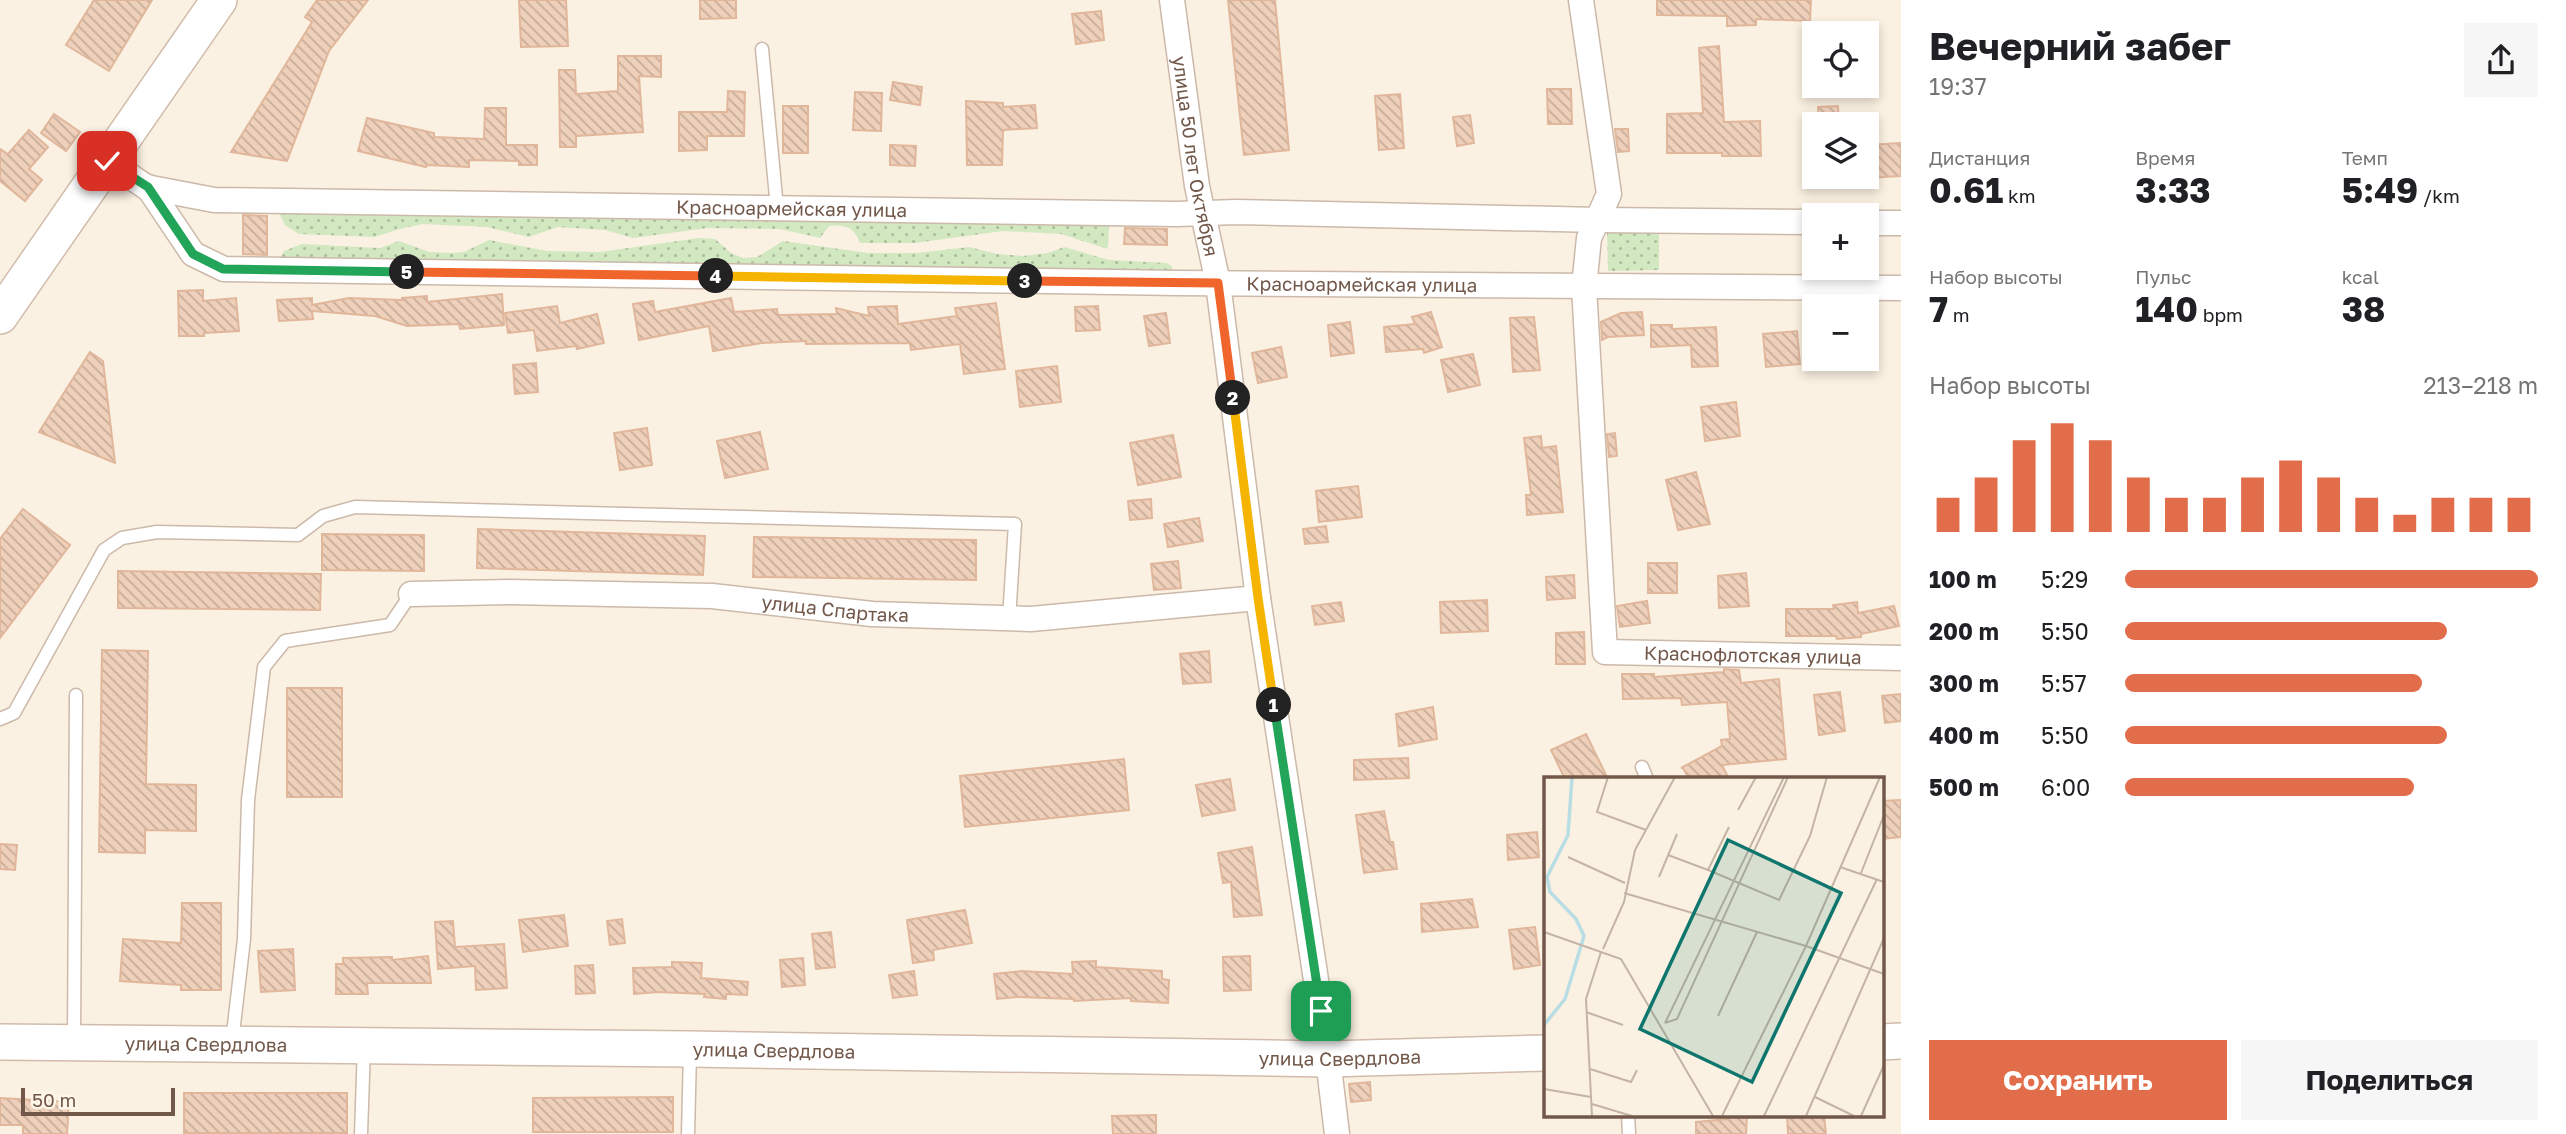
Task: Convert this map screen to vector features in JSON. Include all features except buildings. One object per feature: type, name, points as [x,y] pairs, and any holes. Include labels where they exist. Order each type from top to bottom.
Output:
[{"type":"main road","points":[[0,316],[219,0]]},
{"type":"main road","name":"улица Свердлова","points":[[0,1042],[1328,1059],[1544,1053]]},
{"type":"street","name":"улица 50 лет Октября","points":[[1172,0],[1197,186],[1218,283],[1258,598],[1337,1134]]},
{"type":"street","points":[[1581,0],[1609,194],[1589,238],[1584,287]]},
{"type":"street","name":"Красноармейская улица","points":[[107,161],[147,187],[214,200],[1802,222]]},
{"type":"street","name":"Красноармейская улица","points":[[147,187],[193,254],[223,269],[1218,283],[1901,288]]},
{"type":"street","points":[[1879,223],[1901,223]]},
{"type":"street","name":"Краснофлотская улица","points":[[1584,287],[1605,652],[1901,658]]},
{"type":"street","name":"улица Спартака","points":[[411,594],[509,592],[712,596],[872,614],[1009,619],[1258,598]]},
{"type":"lane","points":[[762,49],[777,208]]},
{"type":"lane","points":[[0,719],[14,713],[104,550],[122,538],[157,533],[298,535],[323,516],[355,507],[1015,524],[1009,619]]},
{"type":"lane","points":[[232,1045],[244,939],[248,800],[264,667],[285,641],[390,625],[411,594]]},
{"type":"lane","points":[[74,1045],[76,695]]},
{"type":"lane","points":[[361,1134],[364,1046]]},
{"type":"lane","points":[[688,1134],[690,1049]]},
{"type":"lane","points":[[1628,1116],[1629,1134]]},
{"type":"green space","points":[[280,211],[1109,221],[1108,249],[1061,234],[1003,231],[915,243],[860,243],[852,230],[840,226],[829,226],[820,238],[780,229],[707,228],[633,238],[605,230],[558,227],[529,237],[487,227],[423,224],[374,237],[299,234],[285,225]]},
{"type":"green space","points":[[1607,232],[1659,232],[1659,270],[1608,271]]},
{"type":"green space","points":[[699,238],[715,239],[731,253],[743,258],[757,257],[783,241],[868,253],[917,253],[969,247],[997,254],[1023,256],[1048,253],[1064,247],[1109,260],[1166,263],[1172,266],[1172,271],[1165,274],[1075,269],[280,259],[284,251],[302,244],[380,248],[399,241],[429,252],[451,253],[464,252],[489,240],[547,251],[600,252]]},
{"type":"route","points":[[107,161],[148,187],[193,254],[223,269],[1218,283],[1258,598],[1321,1011]]}]
